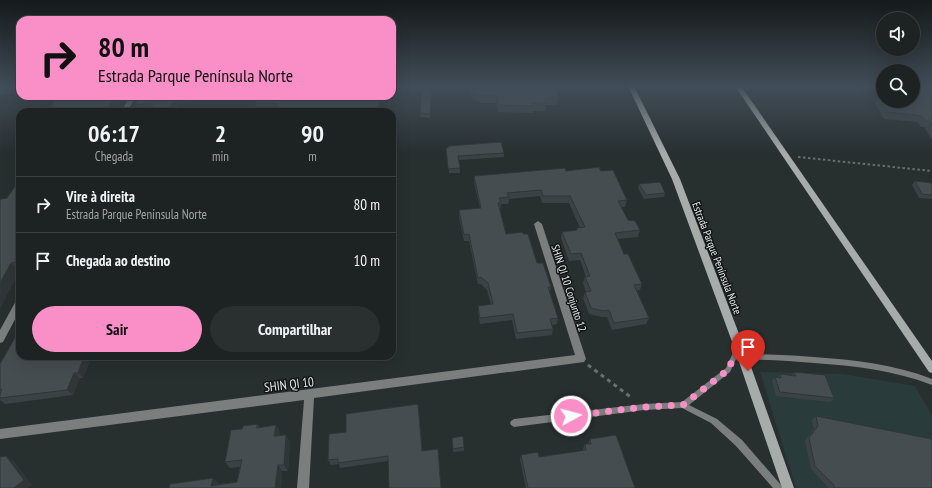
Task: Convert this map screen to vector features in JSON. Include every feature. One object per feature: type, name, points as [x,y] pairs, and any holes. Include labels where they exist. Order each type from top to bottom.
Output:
[{"type":"main road","name":"Estrada Parque Península Norte","points":[[641,109],[676,179],[743,357],[788,488]]},
{"type":"main road","points":[[753,109],[932,369]]},
{"type":"street","name":"SHIN QI 10 Conjunto 12","points":[[538,224],[581,359]]},
{"type":"street","points":[[0,339],[16,309]]},
{"type":"street","name":"SHIN QI 10","points":[[0,434],[581,359]]},
{"type":"street","points":[[303,488],[309,395]]},
{"type":"lane","points":[[683,405],[728,370],[739,346]]},
{"type":"lane","points":[[743,357],[770,356],[858,364],[901,371],[932,382]]},
{"type":"lane","points":[[514,423],[644,407],[683,405],[714,421],[739,443],[778,488]]},
{"type":"path","points":[[785,156],[932,171]]},
{"type":"path","points":[[581,359],[644,407]]},
{"type":"shaded area","points":[[760,372],[843,374],[915,386],[932,415],[932,488],[796,488]]},
{"type":"building","points":[[420,109],[430,109],[430,114],[420,113]]},
{"type":"building","points":[[886,109],[932,109],[932,126],[929,121],[926,121],[922,116],[888,112]]},
{"type":"building","points":[[501,142],[504,153],[458,156],[460,168],[448,169],[446,148],[448,148],[448,146]]},
{"type":"building","points":[[599,167],[601,171],[613,170],[627,200],[618,201],[628,220],[635,221],[640,230],[615,233],[624,254],[628,254],[642,284],[634,285],[649,318],[614,323],[609,310],[603,311],[591,308],[585,292],[591,291],[585,277],[590,276],[581,253],[571,254],[562,232],[577,230],[577,228],[585,227],[570,196],[543,196],[541,190],[507,193],[509,197],[499,198],[501,203],[498,203],[506,234],[523,232],[523,234],[528,234],[537,263],[543,263],[551,287],[548,287],[558,318],[550,319],[553,329],[517,333],[513,314],[480,318],[478,306],[493,304],[488,283],[481,277],[478,278],[469,234],[464,235],[459,210],[481,208],[474,176],[565,168],[566,171]]},
{"type":"building","points":[[915,181],[932,183],[932,195],[922,194]]},
{"type":"building","points":[[660,182],[665,193],[646,195],[639,184]]},
{"type":"building","points":[[16,185],[16,262],[11,263],[0,283],[0,201],[1,199],[7,198]]},
{"type":"building","points":[[16,336],[16,360],[83,360],[78,373],[74,373],[67,390],[0,398],[2,389],[0,390],[0,364]]},
{"type":"building","points":[[794,372],[825,375],[834,398],[780,392],[775,377],[781,378],[780,374],[796,376]]},
{"type":"building","points":[[418,404],[422,451],[438,449],[441,488],[389,488],[388,456],[338,463],[338,459],[328,460],[329,434],[346,432],[346,414]]},
{"type":"building","points":[[816,416],[932,439],[932,488],[834,488],[834,485],[815,466],[809,438],[818,426]]},
{"type":"building","points":[[257,424],[257,428],[276,425],[274,436],[286,435],[284,465],[278,465],[275,488],[169,488],[170,484],[213,478],[211,486],[237,482],[242,460],[225,462],[231,430],[242,429],[243,426]]},
{"type":"building","points":[[616,435],[635,488],[528,488],[521,455],[538,452],[539,457],[586,450],[585,444],[591,444],[590,439]]},
{"type":"building","points":[[463,436],[464,447],[453,449],[452,438]]},
{"type":"building","points":[[6,456],[24,480],[14,488],[0,488],[0,457]]},
{"type":"route","points":[[571,416],[644,407],[683,405],[728,370],[739,346],[748,371]]}]
